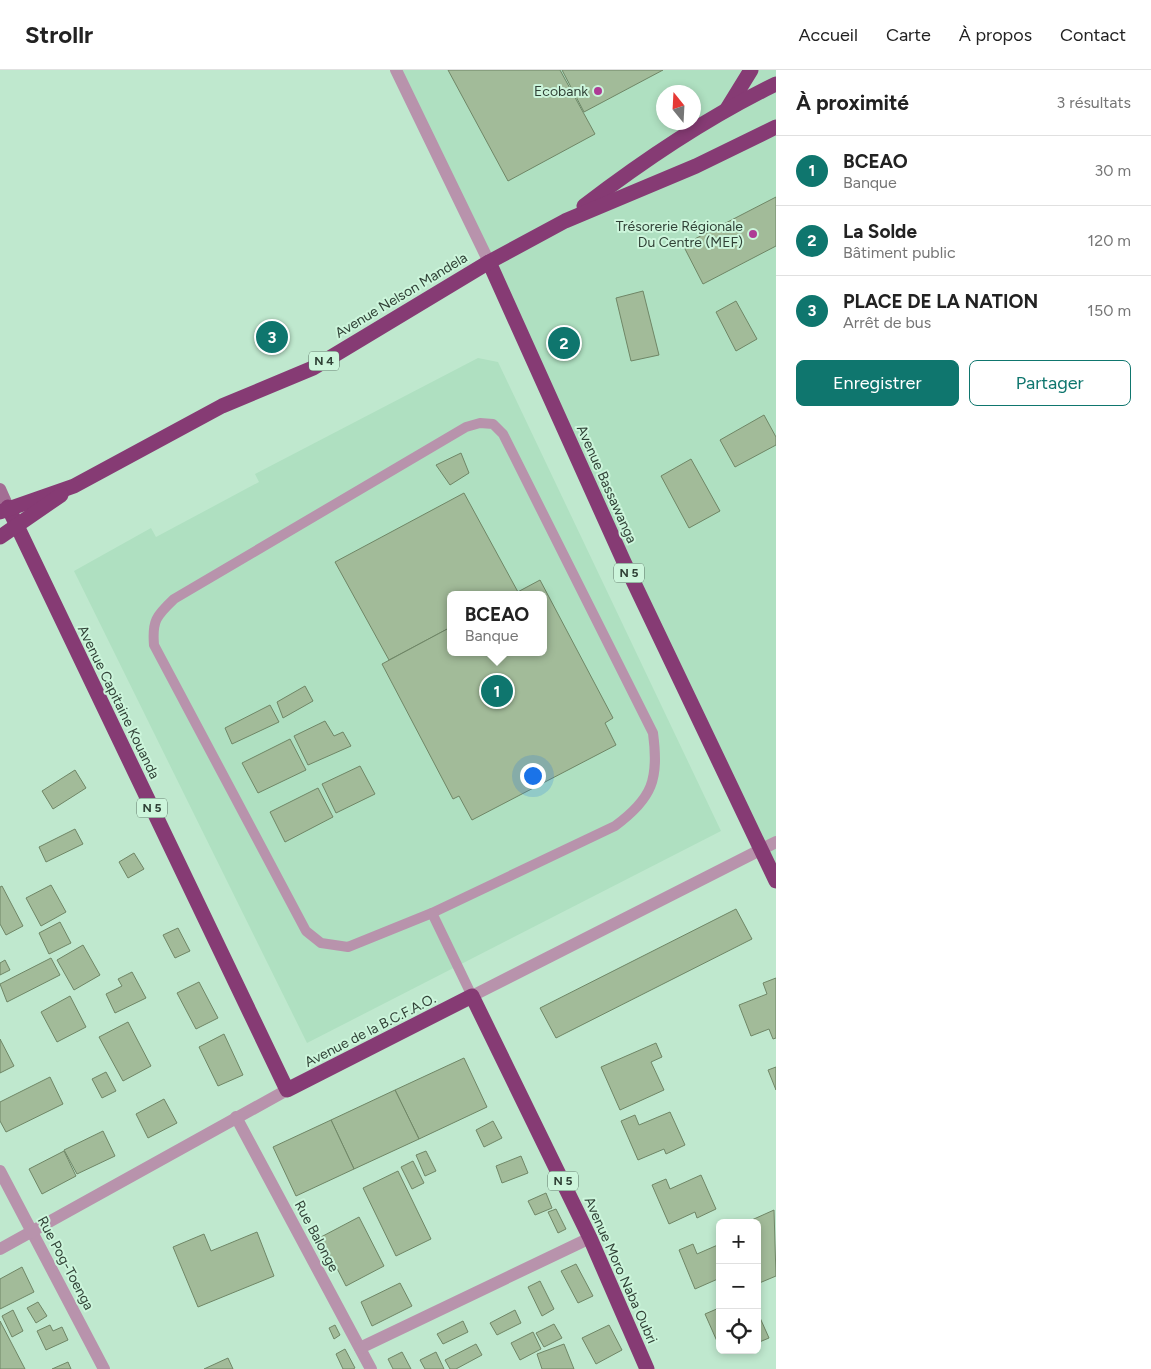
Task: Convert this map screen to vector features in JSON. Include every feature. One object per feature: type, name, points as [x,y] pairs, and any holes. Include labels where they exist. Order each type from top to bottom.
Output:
[{"type":"highway","name":"N 4","points":[[726,111],[751,70]]},
{"type":"highway","name":"Avenue Nelson Mandela","points":[[565,221],[623,176],[726,111],[776,84]]},
{"type":"highway","name":"Avenue Nelson Mandela","points":[[4,510],[74,486],[222,406],[313,368],[489,262],[565,221],[696,166],[776,127]]},
{"type":"highway","name":"Avenue Bassawanga","points":[[489,262],[624,562],[776,881]]},
{"type":"highway","name":"N 4","points":[[0,537],[74,486]]},
{"type":"highway","name":"Avenue Capitaine Kouanda","points":[[4,510],[17,526],[287,1090]]},
{"type":"highway","name":"Avenue de la B.C.F.A.O.","points":[[287,1090],[472,996]]},
{"type":"highway","name":"Avenue Moro Naba Oubri","points":[[472,996],[590,1238],[647,1369]]},
{"type":"street","points":[[396,70],[489,262]]},
{"type":"street","name":"Avenue Capitaine Kouanda","points":[[0,489],[4,510]]},
{"type":"street","name":"Avenue de la B.C.F.A.O.","points":[[472,996],[776,842]]},
{"type":"street","name":"Avenue de la B.C.F.A.O.","points":[[0,1249],[287,1090]]},
{"type":"street","name":"Rue Balonge","points":[[236,1117],[370,1369]]},
{"type":"street","name":"Rue Pog-Toenga","points":[[0,1171],[104,1369]]},
{"type":"street","points":[[360,1348],[590,1238]]},
{"type":"lane","points":[[480,423],[493,424],[503,434],[653,733],[657,761],[651,789],[634,812],[615,826],[432,912],[348,947],[321,943],[306,931],[154,645],[152,626],[159,613],[174,599],[466,427],[480,423]]},
{"type":"lane","points":[[432,912],[472,996]]},
{"type":"shaded area","points":[[396,70],[776,70],[776,881]]},
{"type":"shaded area","points":[[478,358],[498,362],[721,831],[307,1043],[74,571],[151,528],[156,537],[259,482],[255,474]]},
{"type":"building","name":"Ecobank","points":[[448,70],[560,70],[595,134],[508,181]]},
{"type":"building","name":"Ecobank","points":[[562,70],[663,70],[584,112]]},
{"type":"building","points":[[776,197],[776,246],[703,284],[683,245]]},
{"type":"building","points":[[643,291],[659,355],[631,361],[616,298]]},
{"type":"building","points":[[736,301],[757,339],[736,351],[716,312]]},
{"type":"building","points":[[764,415],[776,437],[776,445],[735,467],[720,440]]},
{"type":"building","points":[[461,453],[469,473],[450,485],[436,465]]},
{"type":"building","points":[[691,459],[720,511],[689,528],[661,476]]},
{"type":"building","points":[[464,493],[517,591],[447,591],[447,629],[389,660],[335,562]]},
{"type":"building","points":[[540,580],[546,591],[519,591]]},
{"type":"building","points":[[547,593],[613,718],[605,723],[616,745],[472,820],[459,796],[453,799],[382,664],[447,629],[447,656],[547,656]]},
{"type":"building","points":[[305,686],[313,701],[283,718],[277,702]]},
{"type":"building","points":[[270,705],[279,722],[232,744],[225,728]]},
{"type":"building","points":[[325,721],[334,736],[343,732],[351,746],[308,765],[294,736]]},
{"type":"building","points":[[290,739],[306,770],[258,793],[242,763]]},
{"type":"building","points":[[360,766],[375,794],[336,813],[322,784]]},
{"type":"building","points":[[75,770],[86,788],[53,809],[42,791]]},
{"type":"building","points":[[318,788],[333,817],[285,842],[270,812]]},
{"type":"building","points":[[75,829],[83,844],[46,862],[39,847]]},
{"type":"building","points":[[134,853],[144,869],[128,878],[119,862]]},
{"type":"building","points":[[51,885],[66,912],[41,926],[26,898]]},
{"type":"building","points":[[2,886],[23,926],[6,935],[0,924],[0,887]]},
{"type":"building","points":[[736,909],[752,939],[556,1038],[540,1008]]},
{"type":"building","points":[[60,922],[71,943],[49,954],[39,933]]},
{"type":"building","points":[[178,928],[190,951],[175,958],[163,935]]},
{"type":"building","points":[[83,945],[100,975],[74,990],[57,960]]},
{"type":"building","points":[[51,958],[60,975],[7,1002],[0,984]]},
{"type":"building","points":[[5,960],[10,970],[0,975],[0,963]]},
{"type":"building","points":[[132,972],[146,998],[115,1013],[106,994],[122,986],[118,979]]},
{"type":"building","points":[[776,978],[776,1038],[773,1039],[769,1029],[751,1036],[739,1005],[767,994],[763,983]]},
{"type":"building","points":[[199,982],[218,1018],[196,1029],[177,993]]},
{"type":"building","points":[[70,996],[86,1027],[57,1042],[41,1012]]},
{"type":"building","points":[[128,1022],[151,1066],[123,1081],[99,1037]]},
{"type":"building","points":[[224,1034],[243,1075],[218,1086],[199,1047]]},
{"type":"building","points":[[0,1039],[14,1066],[0,1073]]},
{"type":"building","points":[[656,1043],[662,1057],[651,1062],[664,1090],[620,1110],[601,1067]]},
{"type":"building","points":[[464,1058],[487,1107],[419,1139],[395,1090]]},
{"type":"building","points":[[776,1067],[776,1090],[768,1070]]},
{"type":"building","points":[[106,1072],[116,1091],[102,1098],[92,1079]]},
{"type":"building","points":[[50,1077],[63,1104],[6,1132],[0,1121],[0,1102]]},
{"type":"building","points":[[395,1090],[419,1139],[354,1169],[331,1120]]},
{"type":"building","points":[[164,1099],[177,1123],[148,1138],[136,1114]]},
{"type":"building","points":[[670,1112],[685,1145],[666,1154],[664,1149],[638,1160],[621,1121],[635,1115],[639,1125]]},
{"type":"building","points":[[331,1120],[354,1169],[296,1196],[273,1147]]},
{"type":"building","points":[[493,1121],[502,1138],[484,1147],[476,1130]]},
{"type":"building","points":[[103,1131],[115,1156],[77,1174],[64,1150]]},
{"type":"building","points":[[64,1151],[76,1176],[42,1194],[29,1169]]},
{"type":"building","points":[[426,1151],[436,1171],[425,1176],[416,1155]]},
{"type":"building","points":[[521,1156],[528,1173],[502,1183],[496,1166]]},
{"type":"building","points":[[413,1161],[424,1183],[412,1189],[401,1167]]},
{"type":"building","points":[[398,1171],[431,1239],[396,1256],[363,1188]]},
{"type":"building","points":[[701,1175],[716,1209],[697,1218],[695,1212],[669,1224],[652,1185],[666,1179],[670,1189]]},
{"type":"building","points":[[546,1193],[552,1208],[535,1215],[528,1201]]},
{"type":"building","points":[[556,1209],[566,1229],[558,1233],[548,1212]]},
{"type":"building","points":[[774,1210],[776,1276],[761,1282],[761,1219],[754,1219]]},
{"type":"building","points":[[359,1217],[384,1266],[346,1286],[321,1237]]},
{"type":"building","points":[[257,1232],[274,1276],[198,1307],[173,1247],[204,1234],[211,1251]]},
{"type":"building","points":[[693,1244],[697,1254],[716,1246],[716,1280],[695,1289],[679,1250]]},
{"type":"building","points":[[576,1264],[593,1296],[578,1303],[561,1271]]},
{"type":"building","points":[[22,1267],[34,1292],[0,1309],[0,1279]]},
{"type":"building","points":[[540,1281],[554,1309],[542,1316],[528,1287]]},
{"type":"building","points":[[400,1283],[412,1306],[372,1326],[361,1302]]},
{"type":"building","points":[[38,1302],[47,1316],[36,1323],[27,1308]]},
{"type":"building","points":[[716,1309],[716,1339],[705,1314]]},
{"type":"building","points":[[13,1310],[23,1331],[12,1337],[2,1316]]},
{"type":"building","points":[[515,1310],[521,1323],[497,1335],[490,1323]]},
{"type":"building","points":[[761,1320],[769,1338],[761,1341]]},
{"type":"building","points":[[0,1321],[25,1369],[0,1369]]},
{"type":"building","points":[[463,1321],[468,1332],[443,1344],[437,1334]]},
{"type":"building","points":[[554,1324],[562,1338],[544,1347],[536,1333]]},
{"type":"building","points":[[50,1325],[53,1331],[62,1327],[68,1340],[46,1350],[37,1331]]},
{"type":"building","points":[[335,1325],[340,1335],[334,1339],[329,1328]]},
{"type":"building","points":[[609,1325],[622,1350],[596,1364],[582,1338]]},
{"type":"building","points":[[533,1332],[541,1349],[520,1360],[511,1343]]},
{"type":"building","points":[[476,1344],[482,1355],[456,1369],[450,1369],[445,1360]]},
{"type":"building","points":[[564,1344],[574,1369],[542,1369],[537,1354]]},
{"type":"building","points":[[345,1349],[355,1368],[353,1369],[343,1369],[336,1354]]},
{"type":"building","points":[[402,1352],[411,1369],[393,1369],[388,1359]]},
{"type":"building","points":[[436,1352],[444,1369],[425,1369],[420,1360]]},
{"type":"building","points":[[228,1358],[233,1369],[204,1369]]},
{"type":"building","points":[[68,1362],[71,1369],[52,1369]]},
{"type":"place","name":"Ecobank","points":[[598,91]]},
{"type":"place","name":"Trésorerie Régionale Du Centre (MEF)","points":[[753,234]]},
{"type":"place","name":"PLACE DE LA NATION","points":[[272,337]]},
{"type":"place","name":"La Solde","points":[[564,343]]},
{"type":"place","name":"BCEAO","points":[[497,691]]}]
